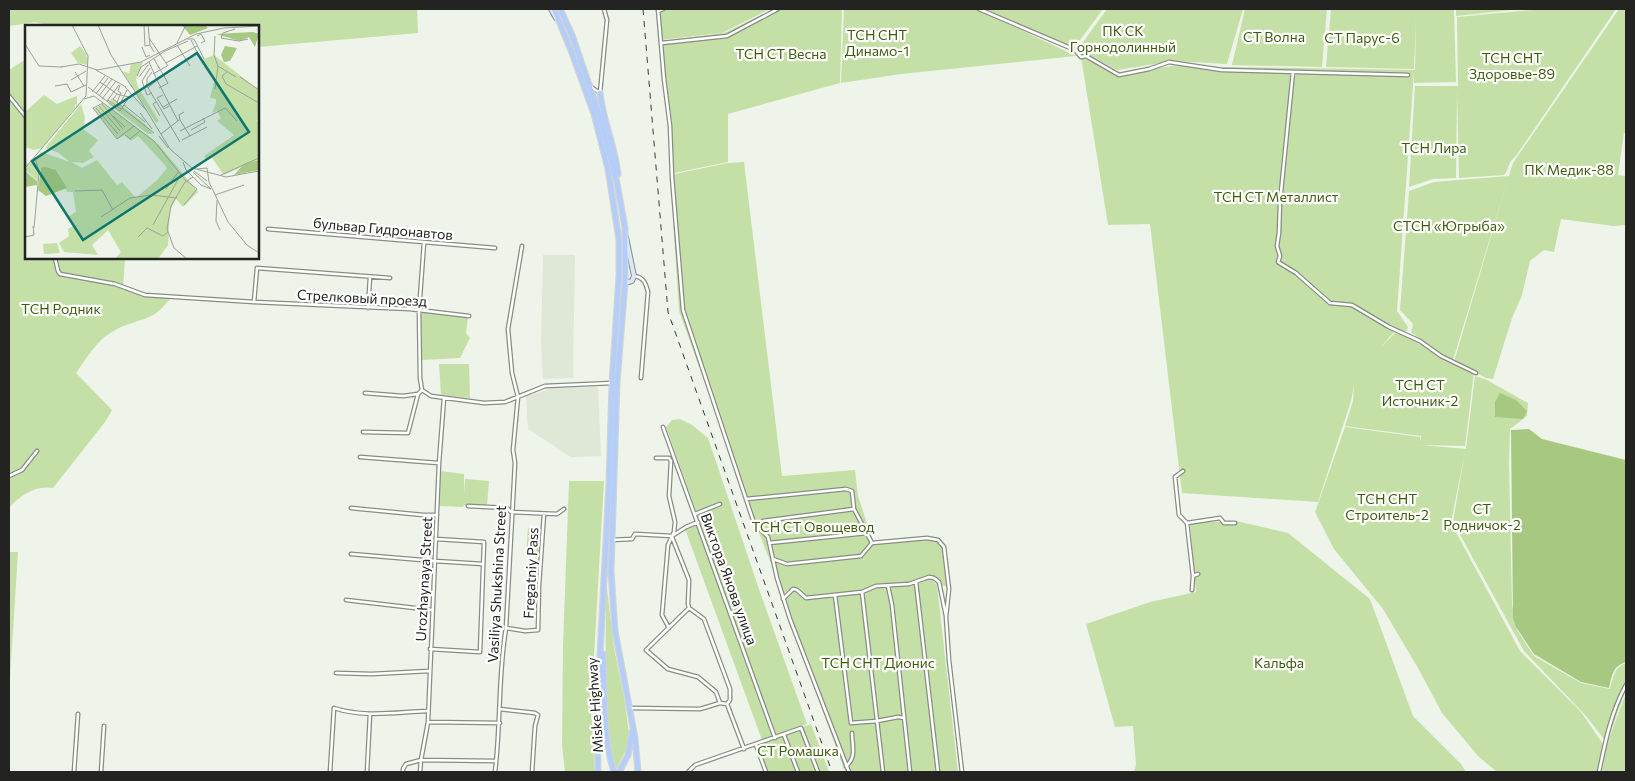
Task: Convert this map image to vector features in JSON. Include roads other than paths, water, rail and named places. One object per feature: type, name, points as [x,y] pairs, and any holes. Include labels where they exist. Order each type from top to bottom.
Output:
[{"type":"main road","points":[[552,9],[562,27],[594,114],[608,169],[620,240],[610,571],[615,631],[632,720],[638,772]]},
{"type":"main road","points":[[560,9],[572,34],[590,86],[617,182]]},
{"type":"main road","points":[[599,770],[597,713],[609,484],[615,383],[626,283],[625,235],[617,182],[616,159],[606,126],[600,93]]},
{"type":"main road","points":[[619,275],[622,282],[626,283]]},
{"type":"main road","name":"Miske Highway","points":[[602,635],[605,712],[610,758],[614,772]]},
{"type":"main road","points":[[619,772],[625,762],[631,744],[632,720]]},
{"type":"street","points":[[590,86],[600,93],[607,20],[604,9]]},
{"type":"street","points":[[663,9],[658,10],[670,126],[672,177],[683,310],[754,523],[768,537],[790,619],[849,772]]},
{"type":"street","points":[[662,44],[728,36],[778,9]]},
{"type":"street","points":[[979,9],[1074,50],[1081,57],[1086,56],[1119,75],[1149,69],[1169,62],[1222,70],[1408,75]]},
{"type":"street","points":[[1294,72],[1280,202],[1277,246],[1280,256],[1278,262],[1296,273],[1306,284],[1330,303],[1352,305],[1389,327],[1420,341],[1441,356],[1476,373]]},
{"type":"street","points":[[9,96],[25,116]]},
{"type":"street","name":"бульвар Гидронавтов","points":[[268,229],[495,248]]},
{"type":"street","points":[[625,235],[634,276],[632,280],[626,283]]},
{"type":"street","points":[[424,243],[419,311],[420,378],[422,390],[431,396],[484,403],[505,402],[545,386],[615,383]]},
{"type":"street","name":"Vasiliya Shukshina Street","points":[[495,772],[500,723],[503,643],[506,628],[515,462],[513,450],[518,397],[512,373],[508,329],[522,246]]},
{"type":"street","name":"Стрелковый проезд","points":[[55,259],[60,274],[115,284],[137,293],[254,302],[419,311],[469,316]]},
{"type":"street","points":[[254,302],[257,268],[390,278]]},
{"type":"street","points":[[634,276],[639,276],[645,282],[648,292],[641,378]]},
{"type":"street","points":[[368,308],[370,277]]},
{"type":"street","points":[[363,432],[408,433],[418,394],[422,390]]},
{"type":"street","points":[[365,393],[403,396],[418,394]]},
{"type":"street","name":"Urozhaynaya Street","points":[[420,772],[420,760],[428,722],[434,561],[444,398]]},
{"type":"street","name":"Виктора Янова улица","points":[[663,427],[775,738]]},
{"type":"street","points":[[9,476],[22,470],[37,451]]},
{"type":"street","points":[[360,457],[439,463]]},
{"type":"street","points":[[656,458],[671,458],[669,496],[675,522],[674,532],[668,545],[662,616],[669,628]]},
{"type":"street","points":[[1183,471],[1175,477],[1180,515],[1187,524],[1192,590]]},
{"type":"street","points":[[746,499],[852,491],[854,509],[872,543]]},
{"type":"street","points":[[695,514],[720,504]]},
{"type":"street","points":[[468,506],[507,508],[511,512],[544,514],[557,514],[564,509]]},
{"type":"street","points":[[351,508],[437,515]]},
{"type":"street","points":[[764,521],[854,509]]},
{"type":"street","name":"Fregatniy Pass","points":[[506,628],[525,631],[538,630],[544,514]]},
{"type":"street","points":[[1187,524],[1220,518],[1224,523],[1235,523]]},
{"type":"street","points":[[611,540],[632,539],[635,534],[672,536],[698,522]]},
{"type":"street","points":[[769,543],[866,533]]},
{"type":"street","points":[[672,536],[689,580],[689,608],[704,619],[730,690],[730,700],[727,704]]},
{"type":"street","points":[[773,559],[787,564],[861,556],[872,543],[927,538],[938,540],[944,547],[949,589],[946,617]]},
{"type":"street","points":[[430,649],[480,652],[484,542],[436,539]]},
{"type":"street","points":[[351,554],[484,564]]},
{"type":"street","points":[[1192,576],[1198,574]]},
{"type":"street","points":[[784,598],[793,589],[806,598],[862,592],[876,586],[909,584],[929,577],[939,582],[946,617],[962,772]]},
{"type":"street","points":[[916,582],[938,772]]},
{"type":"street","points":[[888,586],[892,605],[910,772]]},
{"type":"street","points":[[862,592],[883,772]]},
{"type":"street","points":[[835,595],[851,723],[898,717],[904,718]]},
{"type":"street","points":[[346,600],[432,610]]},
{"type":"street","points":[[689,608],[646,650],[668,669],[698,677],[716,692],[720,703]]},
{"type":"street","points":[[336,673],[372,674],[429,671]]},
{"type":"street","points":[[1600,772],[1605,742],[1626,686]]},
{"type":"street","points":[[630,708],[700,709],[720,703],[727,704]]},
{"type":"street","points":[[727,704],[744,748]]},
{"type":"street","points":[[330,772],[334,708],[347,712],[370,714],[427,711]]},
{"type":"street","points":[[500,709],[535,713],[538,716],[535,726],[532,772]]},
{"type":"street","points":[[74,772],[78,714]]},
{"type":"street","points":[[367,772],[370,714]]},
{"type":"street","points":[[428,722],[500,723]]},
{"type":"street","points":[[101,772],[104,726]]},
{"type":"street","points":[[688,772],[694,765],[801,728],[818,772]]},
{"type":"street","points":[[846,766],[854,758],[852,734]]},
{"type":"street","points":[[784,735],[798,772]]},
{"type":"street","points":[[756,745],[766,772]]},
{"type":"street","points":[[402,772],[406,764],[420,760],[496,761]]},
{"type":"railway","points":[[643,9],[668,312],[832,772]]},
{"type":"park label","name":"СТ Волна","points":[[1274,37]]},
{"type":"park label","name":"СТ Парус-6","points":[[1362,38]]},
{"type":"park label","name":"ПК СК Горнодолинный","points":[[1123,40]]},
{"type":"park label","name":"ТСН СНТ Динамо-1","points":[[877,43]]},
{"type":"park label","name":"ТСН СТ Весна","points":[[781,54]]},
{"type":"park label","name":"ТСН СНТ Здоровье-89","points":[[1512,66]]},
{"type":"park label","name":"ТСН Лира","points":[[1434,148]]},
{"type":"park label","name":"ПК Медик-88","points":[[1569,170]]},
{"type":"park label","name":"ТСН СТ Металлист","points":[[1276,197]]},
{"type":"park label","name":"СТСН «Югрыба»","points":[[1449,226]]},
{"type":"park label","name":"ТСН Родник","points":[[61,309]]},
{"type":"park label","name":"ТСН СТ Источник-2","points":[[1420,394]]},
{"type":"park label","name":"ТСН СНТ Строитель-2","points":[[1387,508]]},
{"type":"park label","name":"СТ Родничок-2","points":[[1482,518]]},
{"type":"park label","name":"ТСН СТ Овощевод","points":[[813,527]]},
{"type":"park label","name":"ТСН СНТ Дионис","points":[[878,663]]},
{"type":"park label","name":"Кальфа","points":[[1279,663]]},
{"type":"park label","name":"СТ Ромашка","points":[[798,751]]}]
